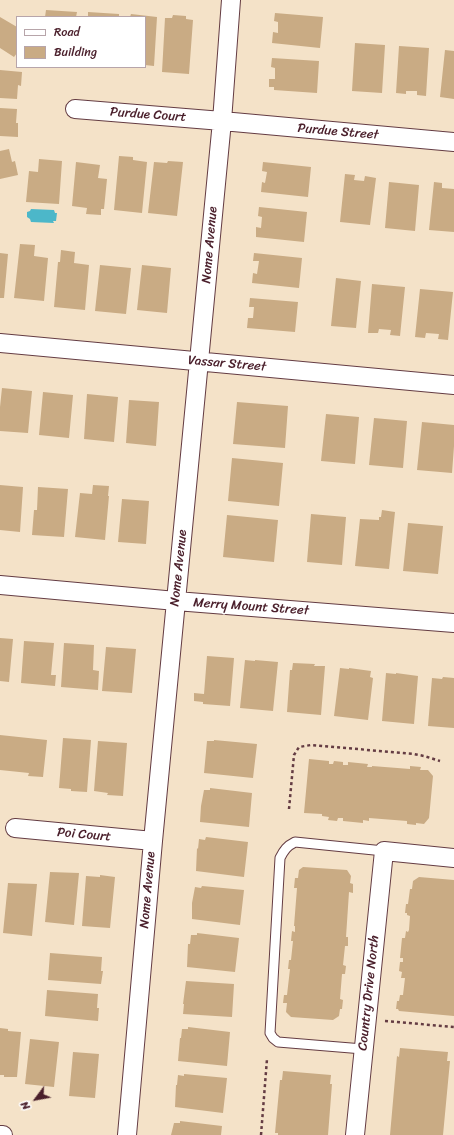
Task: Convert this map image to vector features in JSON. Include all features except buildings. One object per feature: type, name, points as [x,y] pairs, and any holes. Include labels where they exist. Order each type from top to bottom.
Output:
[{"type":"street","name":"Nome Avenue","points":[[127,1135],[153,841],[222,121],[231,0]]},
{"type":"street","name":"Purdue Court","points":[[75,109],[222,121]]},
{"type":"street","name":"Purdue Street","points":[[222,121],[454,142]]},
{"type":"street","name":"Vassar Street","points":[[0,343],[454,385]]},
{"type":"street","name":"Merry Mount Street","points":[[0,585],[176,601],[454,623]]},
{"type":"street","name":"Poi Court","points":[[15,828],[153,841]]},
{"type":"street","points":[[384,851],[454,858]]},
{"type":"street","name":"Country Drive North","points":[[355,1135],[384,851]]},
{"type":"lane","points":[[363,1049],[278,1042],[270,1033],[280,858],[285,849],[295,842],[384,851]]},
{"type":"path","points":[[290,809],[294,755],[300,747],[304,745],[414,754],[440,761]]},
{"type":"path","points":[[382,1021],[454,1027]]},
{"type":"path","points":[[261,1135],[267,1059]]},
{"type":"water","points":[[31,209],[54,210],[55,213],[57,213],[56,221],[53,221],[54,223],[31,222],[27,217],[27,212]]}]
